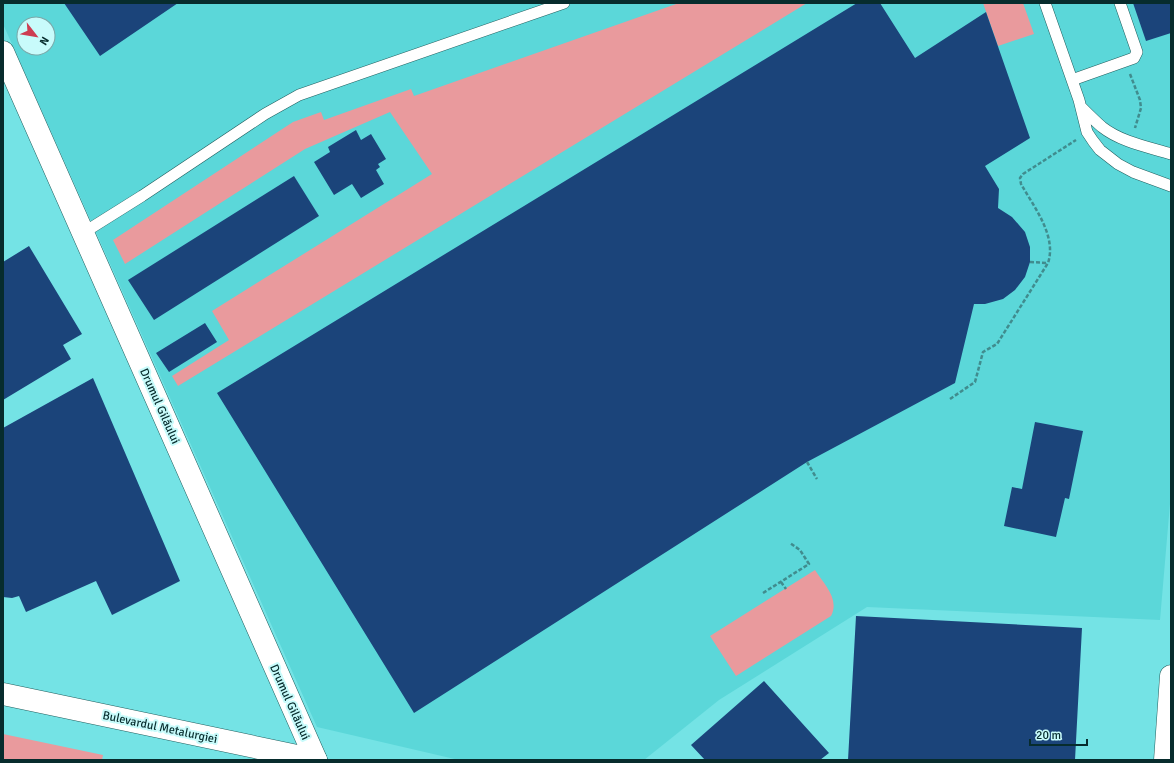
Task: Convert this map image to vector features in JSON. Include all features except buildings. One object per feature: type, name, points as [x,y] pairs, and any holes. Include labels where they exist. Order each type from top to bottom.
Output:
[{"type":"street","name":"Drumul Gilăului","points":[[3,52],[316,760]]},
{"type":"street","points":[[1165,760],[1171,676]]},
{"type":"street","name":"Bulevardul Metalurgiei","points":[[3,694],[316,760]]},
{"type":"lane","points":[[83,234],[265,114],[299,95],[564,3]]},
{"type":"lane","points":[[1045,3],[1072,80],[1087,132],[1100,150],[1118,164],[1133,172],[1171,186]]},
{"type":"lane","points":[[1072,80],[1134,58],[1136,55],[1137,52],[1120,3]]},
{"type":"lane","points":[[1080,106],[1102,128],[1113,134],[1171,154]]},
{"type":"path","points":[[950,399],[975,382],[983,352],[997,344],[1051,256],[1048,236],[1021,184],[1020,178],[1023,174],[1087,132]]},
{"type":"path","points":[[1030,262],[1048,263]]},
{"type":"path","points":[[807,462],[817,479]]},
{"type":"path","points":[[763,593],[809,564],[800,550],[790,543]]},
{"type":"path","points":[[781,582],[786,588]]},
{"type":"shaded area","points":[[3,3],[1171,3],[1171,492],[1160,620],[867,607],[719,700],[644,760],[459,760],[317,727],[17,56],[56,56],[56,16],[16,16],[16,53],[3,24]]},
{"type":"shaded area","points":[[679,3],[807,3],[178,386],[172,376],[229,340],[212,311],[432,174],[390,112],[305,149],[125,264],[113,240],[293,122],[321,112],[324,120],[411,89],[414,96]]},
{"type":"shaded area","points":[[983,3],[1023,3],[1034,34],[998,46]]},
{"type":"shaded area","points":[[815,570],[830,592],[834,604],[831,616],[736,676],[710,636]]},
{"type":"shaded area","points":[[3,734],[103,755],[102,760],[3,760]]}]
